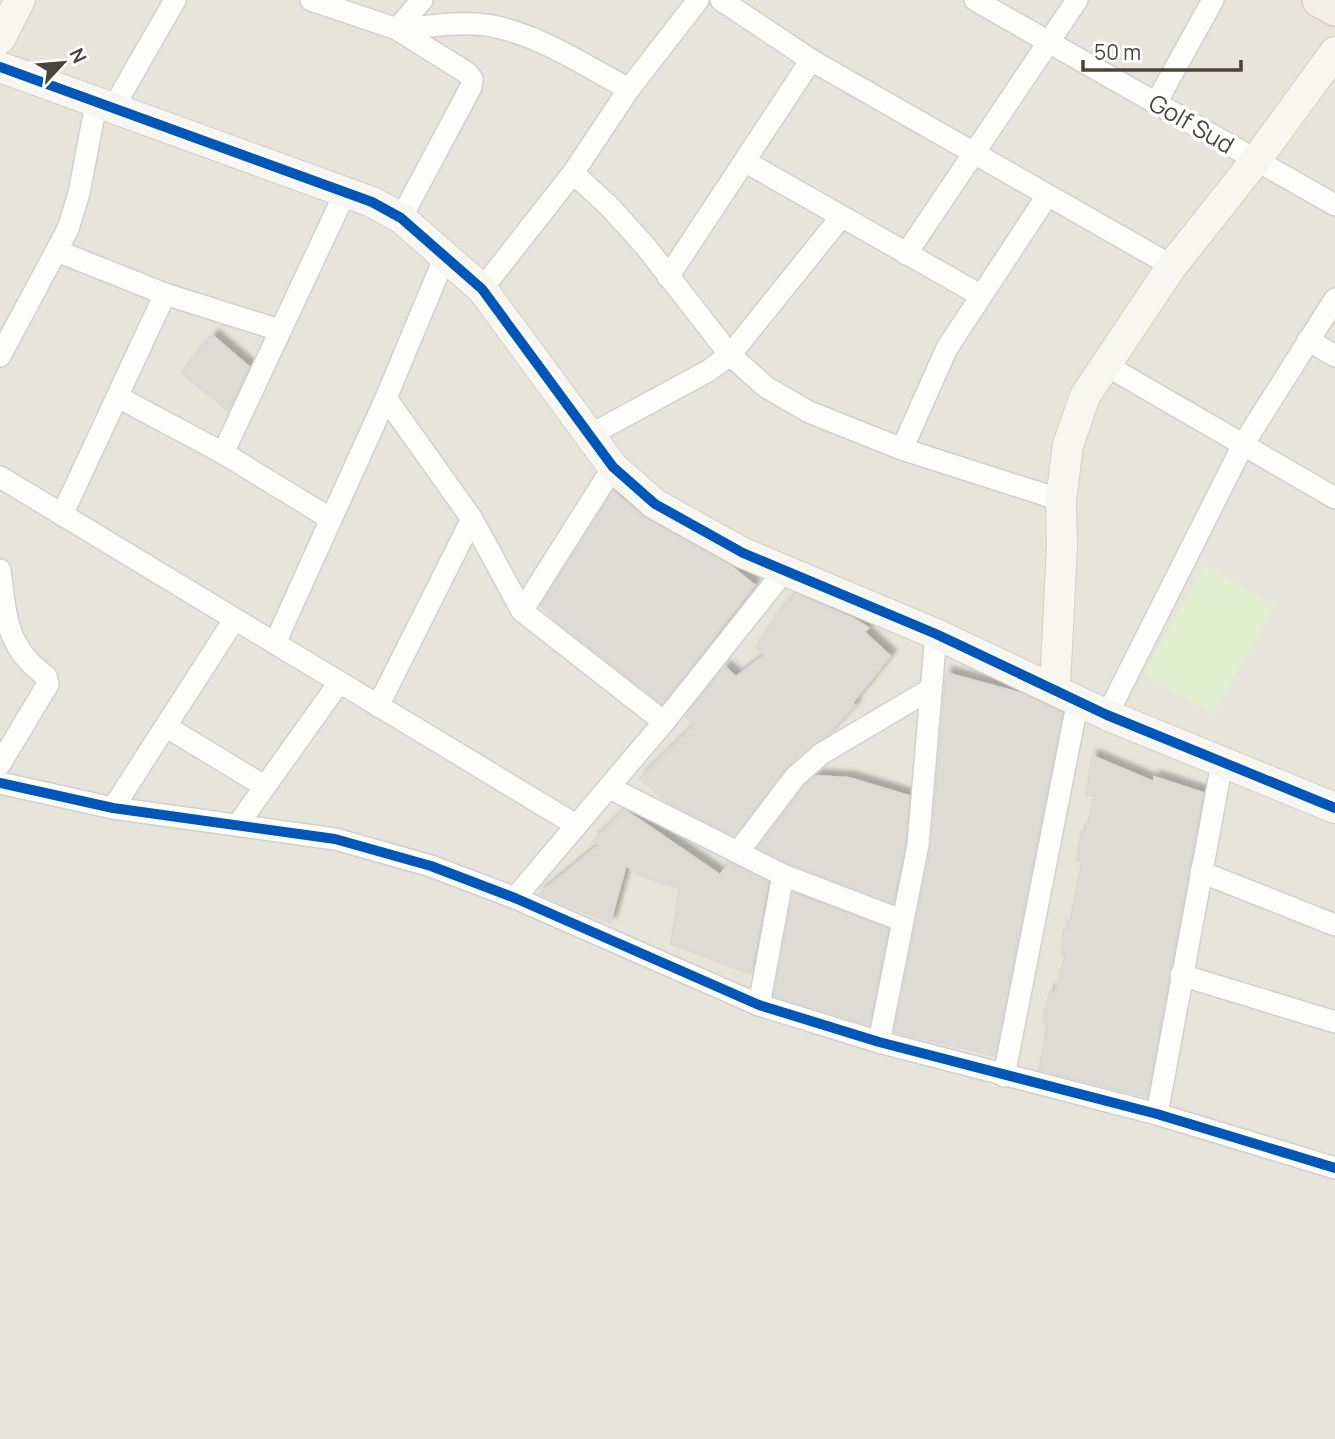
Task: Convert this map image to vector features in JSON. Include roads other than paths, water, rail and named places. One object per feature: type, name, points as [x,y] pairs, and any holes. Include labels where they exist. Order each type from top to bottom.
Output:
[{"type":"main road","points":[[1320,0],[1335,9]]},
{"type":"street","points":[[0,39],[20,0]]},
{"type":"street","points":[[0,356],[68,229],[104,107],[175,0]]},
{"type":"street","points":[[312,0],[397,29],[467,72],[472,79],[471,87],[401,218]]},
{"type":"street","points":[[397,29],[422,0]]},
{"type":"street","points":[[482,289],[573,173],[629,89],[698,0]]},
{"type":"street","points":[[721,0],[811,61],[1171,266]]},
{"type":"street","name":"Golf Sud","points":[[975,0],[1335,205]]},
{"type":"street","points":[[906,254],[1077,0]]},
{"type":"street","points":[[1156,103],[1213,0]]},
{"type":"street","points":[[397,29],[460,24],[500,27],[548,47],[629,89]]},
{"type":"street","points":[[1004,1076],[1066,694],[1060,500],[1069,446],[1085,396],[1171,266],[1256,160],[1335,52]]},
{"type":"street","points":[[668,277],[811,61]]},
{"type":"street","points":[[0,67],[104,107],[372,202],[401,218],[446,254],[482,289],[613,467],[655,504],[701,532],[936,634],[1107,715],[1335,808]]},
{"type":"street","points":[[746,162],[980,295]]},
{"type":"street","points":[[573,173],[609,206],[730,355],[766,387],[809,412],[902,449],[1060,500]]},
{"type":"street","points":[[223,453],[345,193]]},
{"type":"street","points":[[902,449],[947,348],[1047,196]]},
{"type":"street","points":[[590,435],[708,371],[730,355],[841,217]]},
{"type":"street","points":[[57,251],[165,294],[279,330]]},
{"type":"street","points":[[275,643],[386,398],[446,254]]},
{"type":"street","points":[[62,515],[165,294]]},
{"type":"street","points":[[1107,715],[1244,443],[1335,299]]},
{"type":"street","points":[[1308,340],[1335,356]]},
{"type":"street","points":[[1104,364],[1335,498]]},
{"type":"street","points":[[118,397],[223,453],[331,519]]},
{"type":"street","points":[[386,398],[472,519],[522,611],[664,722]]},
{"type":"street","points":[[522,611],[613,467]]},
{"type":"street","points":[[0,477],[338,684],[576,825]]},
{"type":"street","points":[[378,706],[472,519]]},
{"type":"street","points":[[0,570],[8,628],[26,661],[47,676],[48,684],[0,764]]},
{"type":"street","points":[[515,898],[610,788],[785,570]]},
{"type":"street","points":[[113,808],[234,620]]},
{"type":"street","points":[[879,1042],[901,920],[918,845],[929,690],[936,634]]},
{"type":"street","points":[[239,823],[338,684]]},
{"type":"street","points":[[738,852],[795,777],[821,754],[852,733],[929,690]]},
{"type":"street","points":[[167,727],[264,786]]},
{"type":"street","points":[[1157,1114],[1222,763]]},
{"type":"street","points":[[0,783],[113,808],[239,823],[335,839],[431,866],[515,898],[759,1005],[879,1042],[1333,1162]]},
{"type":"street","points":[[610,788],[783,875],[901,920]]},
{"type":"street","points":[[1201,872],[1335,925]]},
{"type":"street","points":[[759,1005],[783,875]]},
{"type":"street","points":[[1181,975],[1335,1022]]}]
